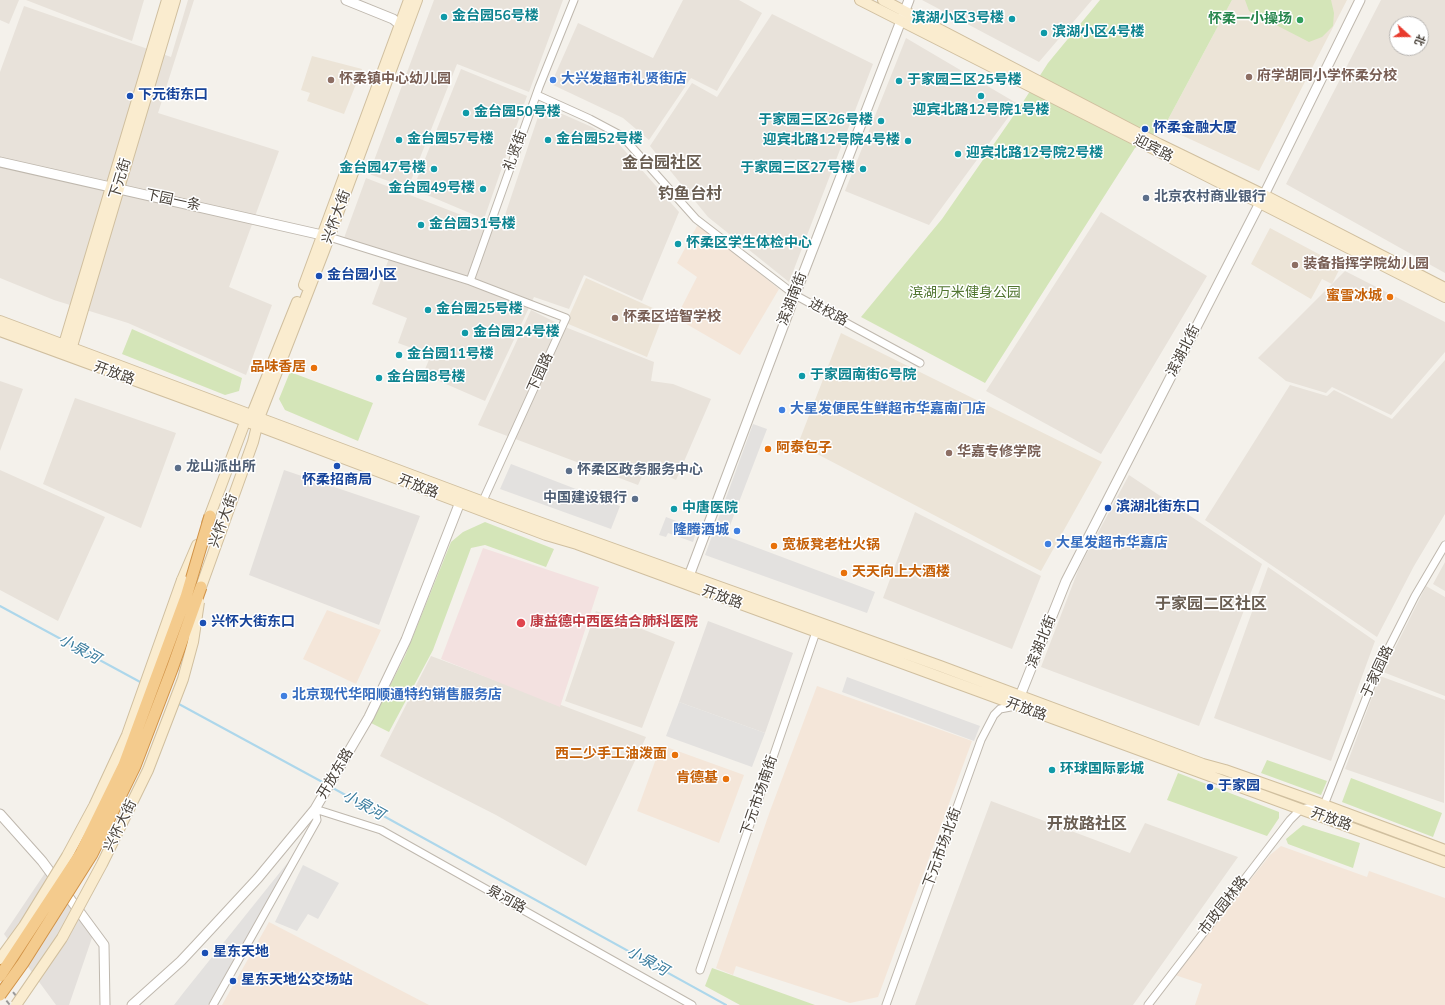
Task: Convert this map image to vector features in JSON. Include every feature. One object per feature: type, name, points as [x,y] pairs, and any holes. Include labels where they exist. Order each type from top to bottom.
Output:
[{"type":"highway","points":[[0,976],[82,853],[124,765],[186,597],[210,516]]},
{"type":"highway","points":[[0,994],[23,963],[92,854],[135,766],[201,587]]},
{"type":"main road","name":"下元街","points":[[64,356],[115,188],[167,0]]},
{"type":"main road","name":"下元街","points":[[115,188],[175,0]]},
{"type":"main road","name":"兴怀大街","points":[[0,959],[24,926],[67,856],[97,799],[127,735],[182,580],[254,420],[326,236],[403,27],[409,0]]},
{"type":"main road","name":"兴怀大街","points":[[403,27],[418,0]]},
{"type":"main road","name":"迎宾路","points":[[860,0],[901,22],[1445,288]]},
{"type":"main road","name":"迎宾路","points":[[883,0],[1159,144],[1354,250],[1445,297]]},
{"type":"main road","name":"开放路","points":[[0,321],[68,346],[459,503],[481,506],[689,576],[818,628]]},
{"type":"main road","name":"开放路","points":[[0,331],[64,356],[463,493],[481,506],[546,535],[577,544],[818,628],[1019,701],[1300,809],[1445,862]]},
{"type":"main road","name":"兴怀大街","points":[[16,1005],[62,938],[102,864],[148,770],[184,679],[193,642],[201,587],[254,420]]},
{"type":"main road","name":"开放路","points":[[1019,701],[1225,770],[1445,850]]},
{"type":"street","points":[[346,0],[394,19],[403,27]]},
{"type":"street","name":"礼贤街","points":[[470,281],[536,95],[574,0]]},
{"type":"street","name":"滨湖南街","points":[[689,576],[795,295],[909,0]]},
{"type":"street","name":"滨湖北街","points":[[1019,701],[1066,581],[1261,199],[1360,0]]},
{"type":"street","name":"进校路","points":[[536,95],[590,119],[622,136],[696,219],[795,295],[920,363]]},
{"type":"street","name":"下园一条","points":[[0,162],[326,236]]},
{"type":"street","name":"下园路","points":[[326,236],[470,281],[566,318],[481,506]]},
{"type":"street","name":"开放东路","points":[[132,1005],[182,961],[258,878],[315,809],[369,717],[406,640],[463,493]]},
{"type":"street","name":"于家园路","points":[[1324,805],[1376,673],[1415,596],[1445,545]]},
{"type":"street","name":"下元市场南街","points":[[700,970],[818,628]]},
{"type":"street","name":"下元市场北街","points":[[886,1005],[981,740],[994,715],[1000,709],[1019,701]]},
{"type":"street","points":[[1300,809],[1324,805]]},
{"type":"street","points":[[213,1005],[317,820],[315,809]]},
{"type":"street","name":"泉河路","points":[[315,809],[381,830],[692,1005]]},
{"type":"street","name":"市政园林路","points":[[1148,1005],[1300,809]]},
{"type":"street","points":[[0,814],[42,861],[104,945],[105,1005]]},
{"type":"shaded area","points":[[0,0],[19,0],[9,24],[0,20]]},
{"type":"shaded area","points":[[26,0],[144,0],[132,41]]},
{"type":"shaded area","points":[[188,0],[194,0],[158,113],[279,151],[229,287],[272,305],[246,375],[128,323],[54,300],[0,278],[0,72],[24,6],[171,57]]},
{"type":"shaded area","points":[[434,0],[563,0],[529,92],[457,64],[408,188],[369,174]]},
{"type":"shaded area","points":[[683,0],[739,0],[762,13],[717,91],[691,78],[649,140],[623,118],[551,84],[578,23],[653,58]]},
{"type":"shaded area","points":[[922,0],[1092,0],[1039,62]]},
{"type":"shaded area","name":"府学胡同小学怀柔分校","points":[[1232,0],[1347,0],[1259,171],[1164,127]]},
{"type":"shaded area","points":[[1381,0],[1445,0],[1445,273],[1286,184]]},
{"type":"shaded area","points":[[772,14],[873,64],[789,282],[708,217],[650,146],[692,83],[717,97]]},
{"type":"shaded area","points":[[906,38],[1018,104],[929,225],[845,191]]},
{"type":"shaded area","name":"怀柔镇中心幼儿园","points":[[312,56],[362,69],[344,114],[307,101],[310,93],[301,90]]},
{"type":"shaded area","points":[[461,69],[527,96],[484,219],[413,189]]},
{"type":"shaded area","points":[[542,105],[592,127],[618,143],[679,212],[642,301],[584,275],[569,309],[534,297],[485,401],[423,374],[431,355],[398,343],[407,318],[372,304],[391,253],[344,238],[366,178],[500,230]]},
{"type":"shaded area","points":[[1101,212],[1207,276],[1101,454],[986,391]]},
{"type":"shaded area","points":[[697,226],[707,230],[779,289],[740,355],[676,318],[697,277],[677,263]]},
{"type":"shaded area","name":"装备指挥学院幼儿园","points":[[1270,228],[1341,266],[1332,284],[1322,279],[1311,299],[1251,264]]},
{"type":"shaded area","points":[[1345,271],[1445,322],[1445,352],[1391,415],[1332,387],[1326,393],[1286,381],[1258,358]]},
{"type":"shaded area","name":"怀柔区培智学校","points":[[586,278],[664,313],[647,357],[566,323]]},
{"type":"shaded area","points":[[531,310],[565,327],[654,362],[651,381],[673,384],[711,399],[676,480],[647,466],[638,485],[478,425]]},
{"type":"shaded area","name":"华嘉专修学院","points":[[841,333],[1102,462],[1041,571],[798,444]]},
{"type":"shaded area","points":[[1445,360],[1445,514],[1414,566],[1377,637],[1205,520],[1290,385],[1327,396],[1334,390],[1392,419]]},
{"type":"shaded area","points":[[0,381],[23,389],[0,451]]},
{"type":"shaded area","points":[[75,398],[176,433],[141,528],[43,484]]},
{"type":"shaded area","points":[[753,424],[767,429],[726,536],[875,592],[867,613],[705,555]]},
{"type":"shaded area","points":[[511,464],[620,506],[611,529],[500,489]]},
{"type":"shaded area","points":[[0,470],[105,517],[58,621],[0,590]]},
{"type":"shaded area","points":[[284,470],[420,516],[379,625],[249,575]]},
{"type":"shaded area","points":[[1129,475],[1262,564],[1199,726],[1041,667],[1079,568]]},
{"type":"shaded area","points":[[915,512],[1041,576],[1012,649],[883,598]]},
{"type":"shaded area","points":[[666,517],[697,529],[693,542],[668,533],[666,537],[659,535]]},
{"type":"shaded area","name":"康益德中西医结合肺科医院","points":[[483,548],[599,587],[560,707],[441,659]]},
{"type":"shaded area","points":[[1445,562],[1445,591],[1433,584]]},
{"type":"shaded area","points":[[1268,567],[1375,641],[1331,761],[1214,718]]},
{"type":"shaded area","points":[[1426,586],[1445,597],[1445,696],[1383,672]]},
{"type":"shaded area","points":[[327,610],[381,630],[356,684],[303,659]]},
{"type":"shaded area","points":[[596,611],[675,642],[642,728],[565,701]]},
{"type":"shaded area","points":[[708,621],[793,653],[765,733],[679,702]]},
{"type":"shaded area","points":[[431,656],[646,737],[586,866],[496,815],[380,756]]},
{"type":"shaded area","points":[[1380,676],[1445,700],[1444,803],[1345,769]]},
{"type":"shaded area","points":[[847,677],[980,726],[974,741],[842,692]]},
{"type":"shaded area","points":[[817,686],[972,741],[878,997],[850,1003],[736,966],[733,975],[716,968],[770,811]]},
{"type":"shaded area","points":[[679,702],[765,733],[752,767],[666,736]]},
{"type":"shaded area","points":[[661,745],[744,775],[719,843],[637,811]]},
{"type":"shaded area","points":[[991,801],[1130,853],[1145,823],[1238,857],[1133,1005],[915,1005]]},
{"type":"shaded area","points":[[1281,846],[1367,877],[1369,871],[1445,898],[1445,1005],[1195,1005],[1202,984],[1175,975],[1270,855]]},
{"type":"shaded area","points":[[297,851],[208,1005],[174,1005],[184,992]]},
{"type":"shaded area","points":[[303,865],[339,883],[318,919],[308,914],[297,931],[275,922]]},
{"type":"shaded area","points":[[45,873],[94,932],[69,1005],[56,1005],[4,934]]},
{"type":"shaded area","points":[[269,922],[429,1005],[222,1005]]},
{"type":"green space","name":"滨湖万米健身公园","points":[[1100,0],[1232,0],[1164,127],[1135,148],[985,383],[861,317],[942,219],[1023,102],[1048,63]]},
{"type":"green space","name":"怀柔一小操场","points":[[1245,0],[1331,0],[1334,13],[1333,26],[1322,37],[1309,42],[1249,11]]},
{"type":"green space","points":[[132,329],[242,378],[239,391],[225,395],[122,354]]},
{"type":"green space","points":[[290,372],[373,403],[358,441],[285,410],[279,399]]},
{"type":"green space","points":[[485,522],[554,549],[546,567],[485,545],[471,548],[433,650],[389,732],[371,723],[405,656],[451,542],[463,532]]},
{"type":"green space","points":[[1267,760],[1327,781],[1321,795],[1261,773]]},
{"type":"green space","points":[[1178,773],[1279,812],[1279,818],[1267,836],[1167,800]]},
{"type":"green space","points":[[1351,778],[1442,813],[1433,837],[1342,802]]},
{"type":"green space","points":[[1303,825],[1360,843],[1353,868],[1288,844],[1286,839]]},
{"type":"green space","points":[[712,968],[815,1005],[740,1005],[705,986]]},
{"type":"waterway","name":"小泉河","points":[[0,606],[142,683]]},
{"type":"waterway","name":"小泉河","points":[[177,703],[326,784]]},
{"type":"waterway","name":"小泉河","points":[[331,787],[726,1005]]},
{"type":"railway","points":[[0,977],[24,1005]]},
{"type":"railway","points":[[0,993],[10,1005]]},
{"type":"place","name":"金台园56号楼","points":[[444,17]]},
{"type":"place","name":"滨湖小区3号楼","points":[[1012,19]]},
{"type":"place","name":"怀柔一小操场","points":[[1300,20]]},
{"type":"place","name":"滨湖小区4号楼","points":[[1044,33]]},
{"type":"place","name":"府学胡同小学怀柔分校","points":[[1249,77]]},
{"type":"place","name":"怀柔镇中心幼儿园","points":[[331,80]]},
{"type":"place","name":"大兴发超市礼贤街店","points":[[553,80]]},
{"type":"place","name":"于家园三区25号楼","points":[[899,81]]},
{"type":"place","name":"下元街东口","points":[[130,96]]},
{"type":"place","name":"迎宾北路12号院1号楼","points":[[981,96]]},
{"type":"place","name":"金台园50号楼","points":[[466,113]]},
{"type":"place","name":"于家园三区26号楼","points":[[881,121]]},
{"type":"place","name":"怀柔金融大厦","points":[[1145,129]]},
{"type":"place","name":"金台园57号楼","points":[[399,140]]},
{"type":"place","name":"金台园52号楼","points":[[548,140]]},
{"type":"place","name":"迎宾北路12号院4号楼","points":[[908,141]]},
{"type":"place","name":"迎宾北路12号院2号楼","points":[[958,154]]},
{"type":"place","name":"金台园47号楼","points":[[434,169]]},
{"type":"place","name":"于家园三区27号楼","points":[[863,169]]},
{"type":"place","name":"金台园49号楼","points":[[483,189]]},
{"type":"place","name":"北京农村商业银行","points":[[1146,198]]},
{"type":"place","name":"金台园31号楼","points":[[421,225]]},
{"type":"place","name":"怀柔区学生体检中心","points":[[678,244]]},
{"type":"place","name":"装备指挥学院幼儿园","points":[[1295,265]]},
{"type":"place","name":"金台园小区","points":[[319,276]]},
{"type":"place","name":"蜜雪冰城","points":[[1390,297]]},
{"type":"place","name":"金台园25号楼","points":[[428,310]]},
{"type":"place","name":"怀柔区培智学校","points":[[615,318]]},
{"type":"place","name":"金台园24号楼","points":[[465,333]]},
{"type":"place","name":"金台园11号楼","points":[[399,355]]},
{"type":"place","name":"品味香居","points":[[314,368]]},
{"type":"place","name":"于家园南街6号院","points":[[802,376]]},
{"type":"place","name":"金台园8号楼","points":[[379,378]]},
{"type":"place","name":"大星发便民生鲜超市华嘉南门店","points":[[782,410]]},
{"type":"place","name":"阿泰包子","points":[[768,449]]},
{"type":"place","name":"华嘉专修学院","points":[[949,453]]},
{"type":"place","name":"怀柔招商局","points":[[337,466]]},
{"type":"place","name":"龙山派出所","points":[[178,468]]},
{"type":"place","name":"怀柔区政务服务中心","points":[[569,471]]},
{"type":"place","name":"中国建设银行","points":[[635,499]]},
{"type":"place","name":"滨湖北街东口","points":[[1108,508]]},
{"type":"place","name":"中唐医院","points":[[674,509]]},
{"type":"place","name":"隆腾酒城","points":[[737,531]]},
{"type":"place","name":"大星发超市华嘉店","points":[[1048,544]]},
{"type":"place","name":"宽板凳老杜火锅","points":[[774,546]]},
{"type":"place","name":"天天向上大酒楼","points":[[844,573]]},
{"type":"place","name":"兴怀大街东口","points":[[203,623]]},
{"type":"place","name":"康益德中西医结合肺科医院","points":[[521,623]]},
{"type":"place","name":"北京现代华阳顺通特约销售服务店","points":[[284,696]]},
{"type":"place","name":"西二少手工油泼面","points":[[675,755]]},
{"type":"place","name":"环球国际影城","points":[[1052,770]]},
{"type":"place","name":"肯德基","points":[[726,779]]},
{"type":"place","name":"于家园","points":[[1210,787]]},
{"type":"place","name":"星东天地","points":[[205,953]]},
{"type":"place","name":"星东天地公交场站","points":[[233,981]]},
{"type":"district","name":"金台园社区","points":[[662,164]]},
{"type":"district","name":"钓鱼台村","points":[[690,195]]},
{"type":"district","name":"于家园二区社区","points":[[1211,605]]},
{"type":"district","name":"开放路社区","points":[[1087,825]]}]
